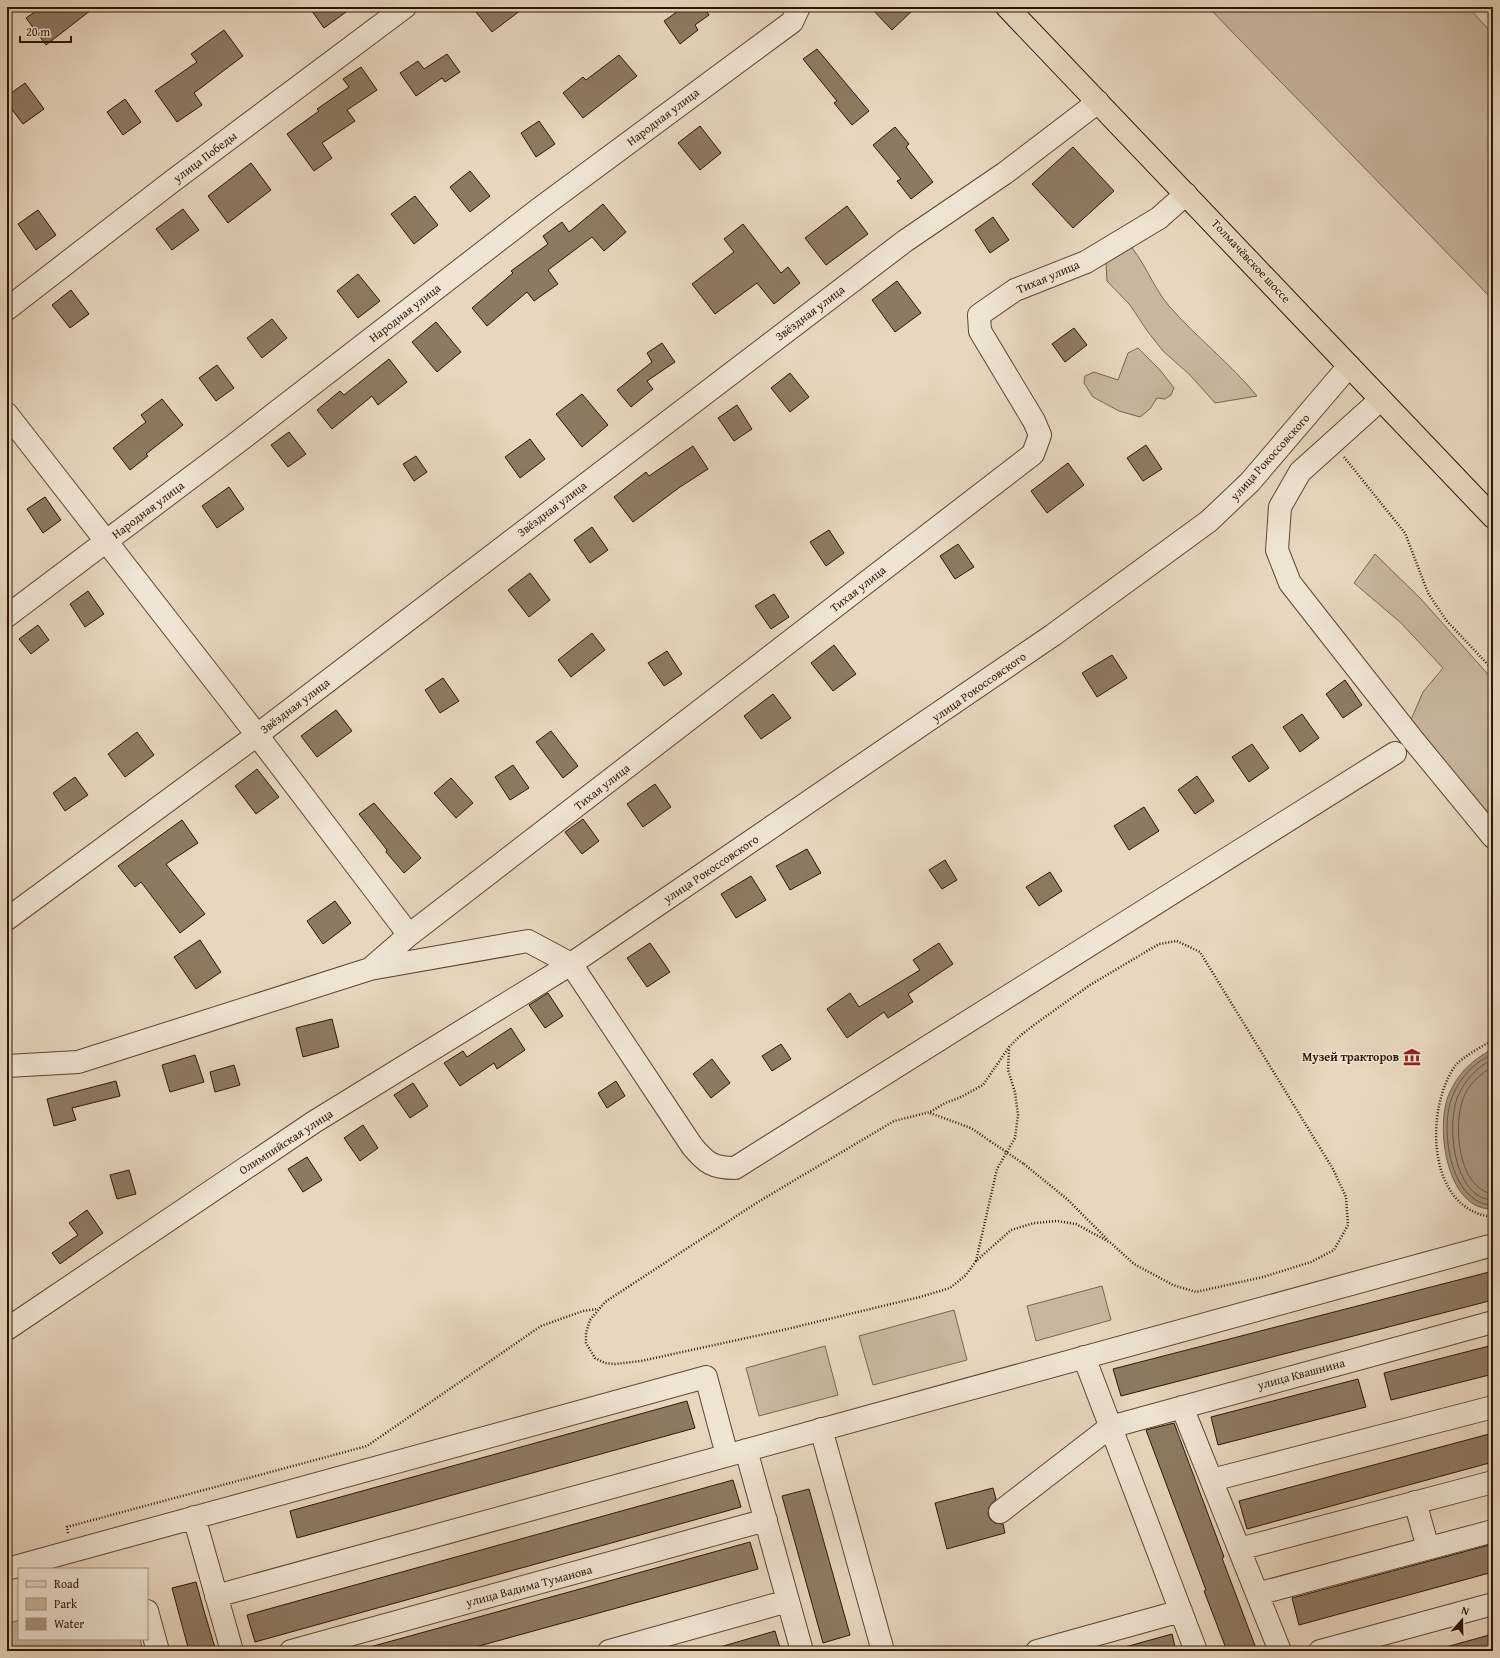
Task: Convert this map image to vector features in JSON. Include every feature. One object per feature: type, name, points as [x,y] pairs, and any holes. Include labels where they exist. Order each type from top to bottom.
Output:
[{"type":"main road","name":"Толмачёвское шоссе","points":[[1007,7],[1493,517]]},
{"type":"street","name":"улица Победы","points":[[7,309],[176,178],[405,7]]},
{"type":"street","name":"Народная улица","points":[[7,616],[234,445],[539,209],[792,22],[800,7]]},
{"type":"street","name":"Звёздная улица","points":[[7,919],[257,735],[899,245],[1005,173],[1098,102]]},
{"type":"street","name":"Тихая улица","points":[[370,969],[409,935],[1033,454],[1040,435],[1034,421],[980,331],[979,315],[1015,290],[1086,262],[1158,218],[1186,194]]},
{"type":"street","name":"улица Рокоссовского","points":[[571,964],[1054,635],[1209,521],[1250,482],[1350,366]]},
{"type":"street","points":[[1380,400],[1300,472],[1280,507],[1277,550],[1290,583],[1414,741],[1493,838]]},
{"type":"street","points":[[7,414],[257,735],[409,935]]},
{"type":"street","points":[[7,1066],[78,1062],[370,969],[528,941],[571,964],[692,1146],[704,1161],[720,1168],[735,1168],[1395,753]]},
{"type":"street","name":"Олимпийская улица","points":[[7,1329],[314,1122],[571,964]]},
{"type":"street","points":[[216,1596],[1493,1245]]},
{"type":"street","name":"улица Квашнина","points":[[1110,1427],[1493,1322]]},
{"type":"street","points":[[1084,1357],[1196,1651]]},
{"type":"street","points":[[7,1569],[706,1377],[766,1520],[802,1651]]},
{"type":"street","points":[[1182,1407],[1280,1651]]},
{"type":"street","points":[[1212,1480],[1493,1407]]},
{"type":"street","points":[[1000,1512],[1110,1427]]},
{"type":"street","points":[[821,1429],[883,1651]]},
{"type":"street","points":[[1239,1548],[1493,1482]]},
{"type":"street","points":[[1415,1502],[1428,1548]]},
{"type":"street","points":[[194,1517],[232,1651]]},
{"type":"street","name":"улица Вадима Туманова","points":[[291,1651],[766,1520]]},
{"type":"street","points":[[1257,1594],[1493,1531]]},
{"type":"street","points":[[609,1651],[788,1601]]},
{"type":"street","points":[[1320,1651],[1493,1604]]},
{"type":"street","points":[[1037,1651],[1181,1611]]},
{"type":"street","points":[[148,1614],[158,1651]]},
{"type":"path","points":[[1332,443],[1405,533],[1428,593],[1446,620],[1493,670]]},
{"type":"path","points":[[930,1112],[971,1128],[1024,1164],[1067,1199],[1134,1264],[1173,1285],[1196,1292],[1263,1277],[1311,1262],[1334,1250],[1348,1225],[1346,1197],[1333,1169],[1200,952],[1177,941],[1160,944],[1090,985],[1021,1035],[1009,1047],[983,1085],[959,1098],[945,1103],[930,1112],[894,1121],[765,1198],[605,1302],[590,1320],[586,1333],[586,1344],[595,1358],[605,1363],[615,1364],[641,1361],[783,1330],[920,1297],[950,1288],[966,1275],[976,1261],[1011,1230],[1034,1223],[1057,1220],[1076,1224],[1111,1243]]},
{"type":"path","points":[[1493,1040],[1456,1065],[1441,1093],[1435,1134],[1443,1177],[1454,1195],[1467,1209],[1483,1216],[1493,1217]]},
{"type":"path","points":[[976,1261],[997,1170],[1015,1138],[1018,1115],[1015,1092],[1008,1070],[1009,1047]]},
{"type":"path","points":[[73,1550],[67,1527],[367,1446],[541,1326],[583,1312],[598,1309]]},
{"type":"green space","points":[[1208,7],[1468,7],[1493,34],[1493,300]]},
{"type":"green space","points":[[1125,240],[1138,256],[1169,306],[1247,384],[1257,396],[1215,403],[1190,375],[1163,351],[1130,305],[1107,281],[1105,247]]},
{"type":"green space","points":[[1138,348],[1160,370],[1174,388],[1171,395],[1165,399],[1157,398],[1150,409],[1140,417],[1119,411],[1093,397],[1084,383],[1085,376],[1094,372],[1118,380],[1128,353]]},
{"type":"green space","points":[[1375,554],[1421,599],[1493,680],[1493,821],[1410,722],[1423,692],[1443,668],[1401,623],[1354,583]]},
{"type":"green space","points":[[1102,1286],[1111,1320],[1036,1341],[1027,1306]]},
{"type":"green space","points":[[954,1310],[967,1360],[873,1385],[859,1336]]},
{"type":"green space","points":[[825,1346],[838,1395],[759,1416],[746,1368]]},
{"type":"green space","points":[[18,1620],[18,1640],[140,1640],[143,1651],[7,1651],[7,1624]]},
{"type":"water","points":[[1493,1049],[1493,1209],[1477,1206],[1464,1196],[1455,1182],[1448,1164],[1444,1145],[1443,1126],[1445,1108],[1453,1086],[1467,1067],[1479,1057]]},
{"type":"building","points":[[42,7],[95,7],[46,45],[26,18]]},
{"type":"building","points":[[309,7],[353,7],[324,28]]},
{"type":"building","points":[[472,7],[525,7],[492,32]]},
{"type":"building","points":[[684,7],[704,7],[709,15],[695,25],[698,30],[680,44],[664,21]]},
{"type":"building","points":[[870,7],[916,7],[892,30]]},
{"type":"building","points":[[224,30],[243,56],[194,93],[202,105],[177,122],[155,91],[197,62],[191,54]]},
{"type":"building","points":[[817,49],[869,111],[852,125],[834,103],[837,101],[803,59]]},
{"type":"building","points":[[447,54],[460,72],[445,82],[442,78],[416,96],[400,73],[418,61],[424,69]]},
{"type":"building","points":[[619,55],[637,76],[583,118],[563,93],[583,77],[586,80]]},
{"type":"building","points":[[361,67],[377,90],[347,110],[355,121],[322,143],[332,158],[314,171],[287,134],[319,111],[317,109],[349,87],[343,79]]},
{"type":"building","points":[[25,83],[44,109],[23,124],[7,103],[7,96]]},
{"type":"building","points":[[125,99],[141,122],[123,135],[107,112]]},
{"type":"building","points":[[539,121],[555,144],[536,157],[521,133]]},
{"type":"building","points":[[700,126],[721,153],[700,170],[678,143]]},
{"type":"building","points":[[895,127],[909,144],[906,147],[933,182],[911,199],[897,181],[901,179],[873,145]]},
{"type":"building","points":[[1073,147],[1114,191],[1073,228],[1032,184]]},
{"type":"building","points":[[251,163],[271,190],[228,223],[208,196]]},
{"type":"building","points":[[470,171],[490,196],[470,212],[450,187]]},
{"type":"building","points":[[415,196],[438,225],[414,244],[391,214]]},
{"type":"building","points":[[603,204],[626,232],[604,251],[592,237],[548,270],[558,284],[534,301],[527,292],[487,326],[472,308],[513,273],[511,271],[548,244],[543,236],[562,222],[569,232]]},
{"type":"building","points":[[847,206],[868,234],[826,265],[805,238]]},
{"type":"building","points":[[183,209],[199,230],[172,250],[156,229]]},
{"type":"building","points":[[38,210],[56,235],[36,250],[18,224]]},
{"type":"building","points":[[993,217],[1009,240],[990,253],[975,230]]},
{"type":"building","points":[[743,224],[781,273],[788,267],[800,283],[774,304],[757,283],[715,314],[692,284],[734,252],[724,239]]},
{"type":"building","points":[[358,274],[380,301],[358,318],[337,291]]},
{"type":"building","points":[[897,281],[921,313],[895,332],[872,300]]},
{"type":"building","points":[[71,290],[89,314],[70,328],[52,305]]},
{"type":"building","points":[[272,319],[287,338],[262,358],[247,338]]},
{"type":"building","points":[[436,322],[461,352],[437,372],[412,342]]},
{"type":"building","points":[[1074,328],[1087,345],[1065,362],[1052,344]]},
{"type":"building","points":[[662,343],[675,362],[647,381],[653,389],[631,407],[617,390],[652,362],[647,353]]},
{"type":"building","points":[[389,359],[407,382],[378,405],[372,396],[332,429],[317,410],[340,391],[344,395]]},
{"type":"building","points":[[217,365],[234,388],[216,401],[199,378]]},
{"type":"building","points":[[790,373],[809,397],[790,412],[771,388]]},
{"type":"building","points":[[582,394],[608,425],[582,447],[556,414]]},
{"type":"building","points":[[162,399],[183,425],[146,454],[148,456],[130,470],[113,448],[146,422],[141,415]]},
{"type":"building","points":[[737,405],[752,429],[734,441],[718,418]]},
{"type":"building","points":[[289,432],[306,454],[288,467],[271,445]]},
{"type":"building","points":[[530,439],[545,459],[520,478],[505,457]]},
{"type":"building","points":[[1146,445],[1162,469],[1143,481],[1127,458]]},
{"type":"building","points":[[693,446],[708,469],[680,487],[633,522],[614,497],[646,472],[649,476]]},
{"type":"building","points":[[416,456],[427,472],[414,481],[403,464]]},
{"type":"building","points":[[1068,463],[1084,485],[1047,513],[1031,491]]},
{"type":"building","points":[[229,487],[244,509],[217,528],[202,506]]},
{"type":"building","points":[[45,497],[61,520],[43,533],[27,509]]},
{"type":"building","points":[[592,527],[608,550],[590,563],[574,540]]},
{"type":"building","points":[[829,530],[844,553],[826,566],[810,542]]},
{"type":"building","points":[[958,544],[974,567],[955,579],[940,556]]},
{"type":"building","points":[[530,573],[550,600],[529,617],[508,590]]},
{"type":"building","points":[[88,591],[104,614],[85,627],[70,604]]},
{"type":"building","points":[[774,594],[789,617],[771,629],[755,606]]},
{"type":"building","points":[[38,625],[49,640],[31,654],[19,639]]},
{"type":"building","points":[[592,633],[605,650],[571,677],[558,660]]},
{"type":"building","points":[[834,645],[856,674],[833,691],[811,663]]},
{"type":"building","points":[[667,651],[682,674],[664,686],[648,663]]},
{"type":"building","points":[[1112,655],[1127,678],[1097,697],[1082,673]]},
{"type":"building","points":[[443,678],[459,701],[440,713],[425,690]]},
{"type":"building","points":[[1345,680],[1362,705],[1343,718],[1326,694]]},
{"type":"building","points":[[773,694],[791,718],[761,739],[744,716]]},
{"type":"building","points":[[336,710],[352,731],[317,757],[301,736]]},
{"type":"building","points":[[1302,714],[1319,738],[1300,752],[1283,727]]},
{"type":"building","points":[[551,731],[578,766],[563,778],[536,742]]},
{"type":"building","points":[[137,732],[154,755],[125,777],[108,754]]},
{"type":"building","points":[[1252,744],[1269,768],[1249,782],[1232,757]]},
{"type":"building","points":[[513,765],[529,788],[510,800],[495,777]]},
{"type":"building","points":[[257,769],[279,797],[256,814],[235,786]]},
{"type":"building","points":[[1197,776],[1214,801],[1195,814],[1178,790]]},
{"type":"building","points":[[75,777],[88,795],[65,811],[53,793]]},
{"type":"building","points":[[451,778],[473,803],[456,818],[434,793]]},
{"type":"building","points":[[655,784],[671,807],[643,827],[627,804]]},
{"type":"building","points":[[374,803],[421,858],[404,873],[386,852],[387,850],[359,814]]},
{"type":"building","points":[[1144,807],[1159,831],[1129,850],[1114,826]]},
{"type":"building","points":[[583,819],[599,841],[582,854],[565,832]]},
{"type":"building","points":[[182,820],[198,843],[166,864],[205,914],[180,933],[141,882],[135,887],[118,866]]},
{"type":"building","points":[[807,849],[821,873],[790,890],[776,866]]},
{"type":"building","points":[[945,860],[957,880],[942,889],[929,870]]},
{"type":"building","points":[[1050,872],[1062,891],[1039,906],[1026,887]]},
{"type":"building","points":[[751,876],[766,900],[736,918],[721,894]]},
{"type":"building","points":[[335,901],[351,923],[323,944],[307,921]]},
{"type":"building","points":[[200,940],[221,972],[196,989],[174,957]]},
{"type":"building","points":[[650,943],[670,972],[647,987],[627,958]]},
{"type":"building","points":[[939,943],[953,964],[908,994],[913,1002],[888,1018],[884,1012],[847,1038],[827,1009],[850,993],[859,1007],[920,970],[913,960]]},
{"type":"building","points":[[548,993],[563,1016],[545,1028],[529,1005]]},
{"type":"building","points":[[332,1019],[339,1047],[303,1057],[296,1028]]},
{"type":"building","points":[[511,1028],[525,1050],[497,1069],[494,1063],[460,1086],[444,1063],[463,1051],[467,1057]]},
{"type":"building","points":[[781,1044],[791,1059],[772,1071],[762,1056]]},
{"type":"building","points":[[195,1055],[204,1082],[170,1092],[162,1065]]},
{"type":"building","points":[[712,1059],[730,1083],[711,1098],[693,1074]]},
{"type":"building","points":[[234,1065],[240,1085],[215,1092],[210,1072]]},
{"type":"building","points":[[116,1081],[120,1096],[72,1108],[76,1120],[54,1126],[47,1099]]},
{"type":"building","points":[[616,1081],[625,1096],[607,1108],[598,1093]]},
{"type":"building","points":[[413,1083],[428,1106],[410,1118],[394,1095]]},
{"type":"building","points":[[363,1125],[378,1148],[360,1161],[344,1138]]},
{"type":"building","points":[[307,1157],[322,1180],[303,1192],[288,1169]]},
{"type":"building","points":[[129,1170],[136,1194],[117,1199],[110,1175]]},
{"type":"building","points":[[87,1210],[103,1233],[60,1264],[52,1253],[78,1235],[69,1223]]},
{"type":"building","points":[[1493,1271],[1493,1300],[1121,1396],[1113,1369]]},
{"type":"building","points":[[1493,1345],[1493,1374],[1391,1400],[1384,1373]]},
{"type":"building","points":[[1358,1379],[1366,1407],[1218,1445],[1211,1417]]},
{"type":"building","points":[[687,1401],[695,1428],[297,1538],[290,1511]]},
{"type":"building","points":[[1174,1423],[1257,1651],[1227,1651],[1204,1591],[1206,1590],[1146,1430]]},
{"type":"building","points":[[1493,1433],[1493,1462],[1247,1529],[1239,1501]]},
{"type":"building","points":[[733,1480],[741,1507],[255,1642],[247,1615]]},
{"type":"building","points":[[993,1488],[996,1499],[989,1507],[988,1514],[990,1519],[995,1523],[1003,1524],[1005,1533],[947,1549],[935,1503]]},
{"type":"building","points":[[809,1489],[850,1635],[823,1643],[782,1496]]},
{"type":"building","points":[[750,1542],[758,1569],[461,1651],[370,1651],[370,1647]]},
{"type":"building","points":[[1493,1544],[1493,1572],[1299,1625],[1292,1598]]},
{"type":"building","points":[[196,1582],[216,1651],[189,1651],[172,1588]]},
{"type":"building","points":[[775,1631],[781,1651],[720,1651],[720,1647]]},
{"type":"building","points":[[1172,1634],[1176,1651],[1126,1651],[1125,1647]]},
{"type":"building","points":[[1493,1634],[1493,1651],[1446,1651],[1446,1647]]},
{"type":"place","name":"Музей тракторов","points":[[1412,1057]]}]
